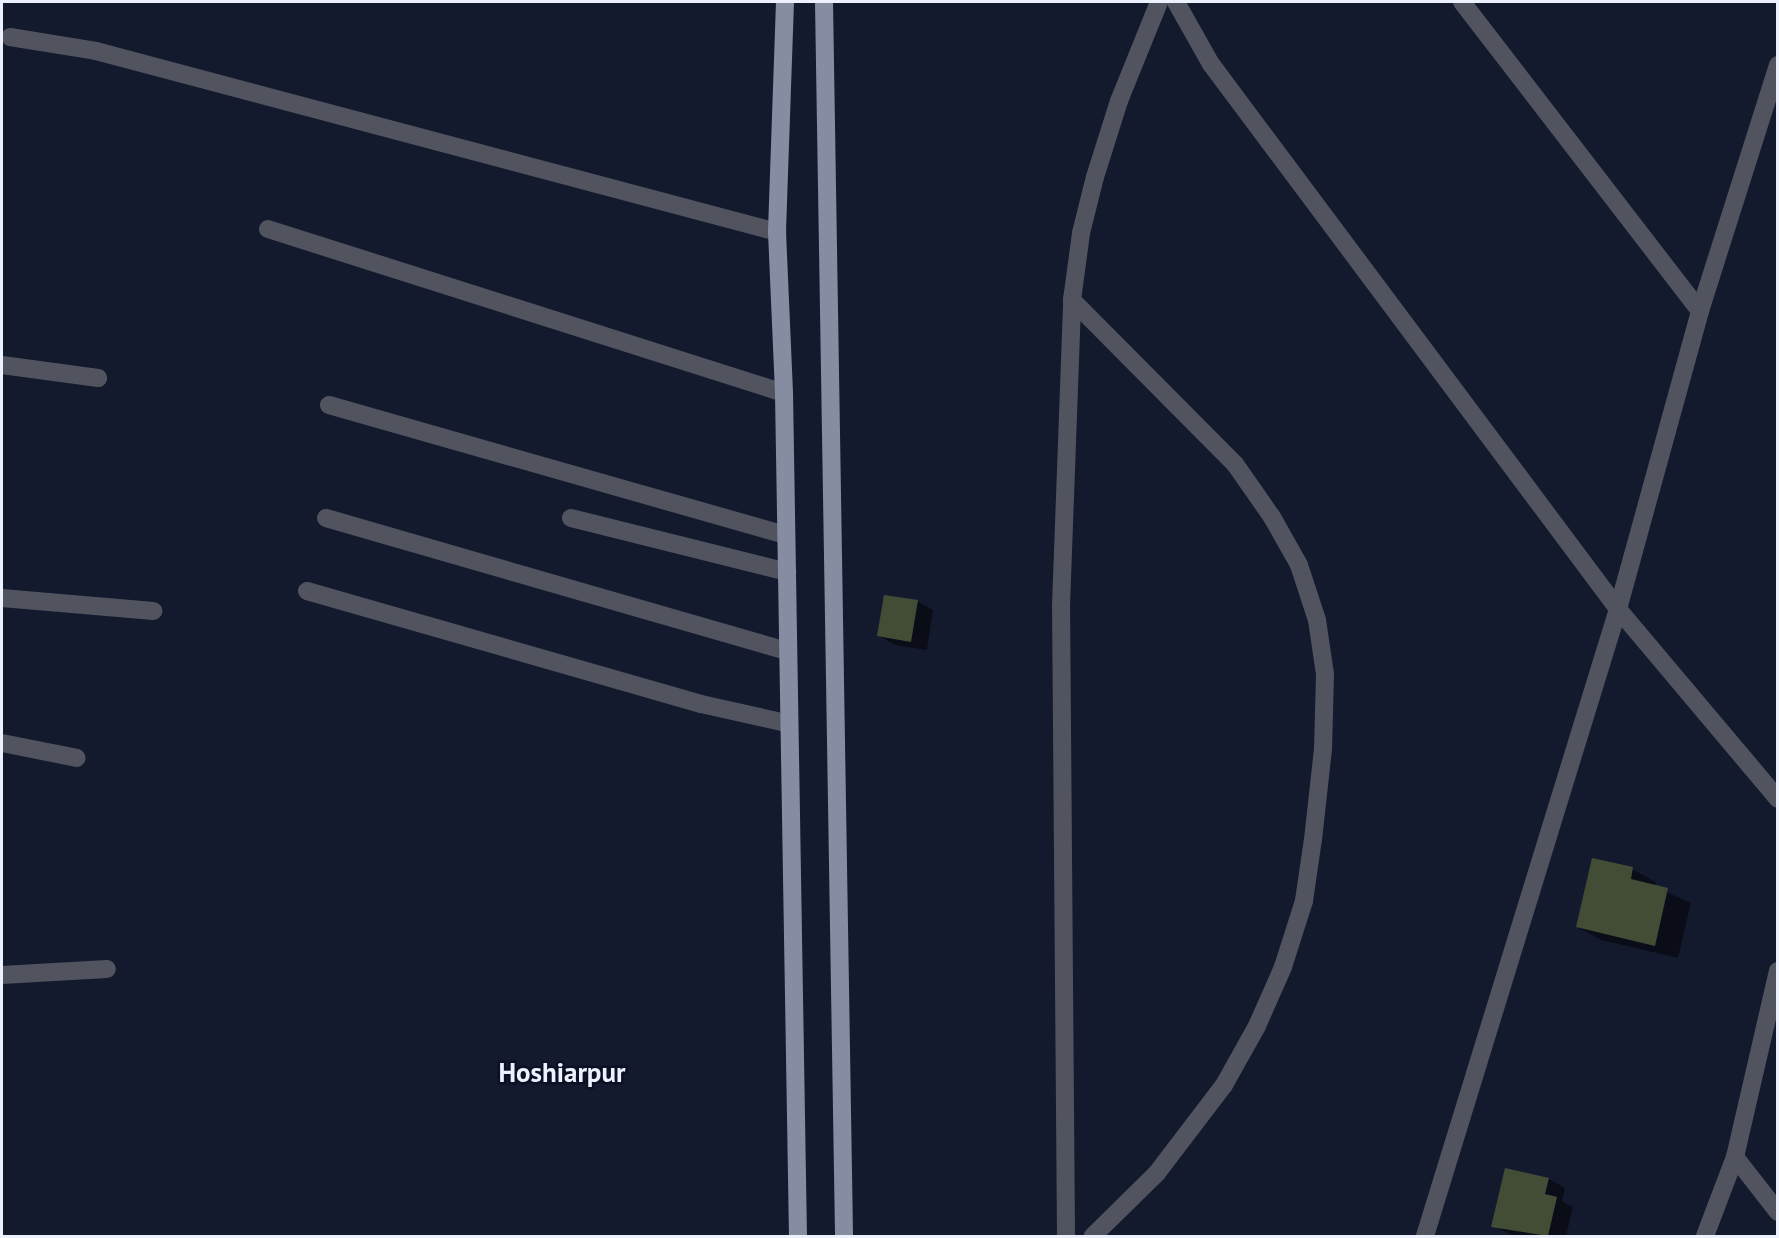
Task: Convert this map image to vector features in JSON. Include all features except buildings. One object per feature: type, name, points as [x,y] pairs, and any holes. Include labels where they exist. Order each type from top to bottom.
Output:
[{"type":"main road","points":[[785,2],[777,232],[784,393],[787,572],[786,723],[798,1236]]},
{"type":"main road","points":[[824,2],[844,1236]]},
{"type":"street","points":[[1066,1236],[1061,606],[1072,300],[1081,233],[1095,177],[1119,101],[1159,2]]},
{"type":"street","points":[[1176,2],[1211,64],[1618,609],[1778,799]]},
{"type":"street","points":[[1462,2],[1700,310]]},
{"type":"street","points":[[10,37],[96,51],[777,232]]},
{"type":"street","points":[[1425,1236],[1618,609],[1700,310],[1778,65]]},
{"type":"street","points":[[268,229],[784,393]]},
{"type":"street","points":[[1072,300],[1235,464],[1272,517],[1299,565],[1317,620],[1325,674],[1323,749],[1313,839],[1304,901],[1283,967],[1257,1026],[1224,1085],[1157,1173],[1093,1236]]},
{"type":"street","points":[[2,365],[98,378]]},
{"type":"street","points":[[329,405],[786,535]]},
{"type":"street","points":[[326,518],[787,651]]},
{"type":"street","points":[[571,518],[787,572]]},
{"type":"street","points":[[307,591],[701,704],[786,723]]},
{"type":"street","points":[[2,598],[153,611]]},
{"type":"street","points":[[2,743],[77,758]]},
{"type":"street","points":[[2,975],[107,969]]},
{"type":"street","points":[[1705,1236],[1735,1156],[1778,971]]},
{"type":"street","points":[[1735,1156],[1778,1212]]},
{"type":"district","name":"Hoshiarpur","points":[[562,1073]]}]
